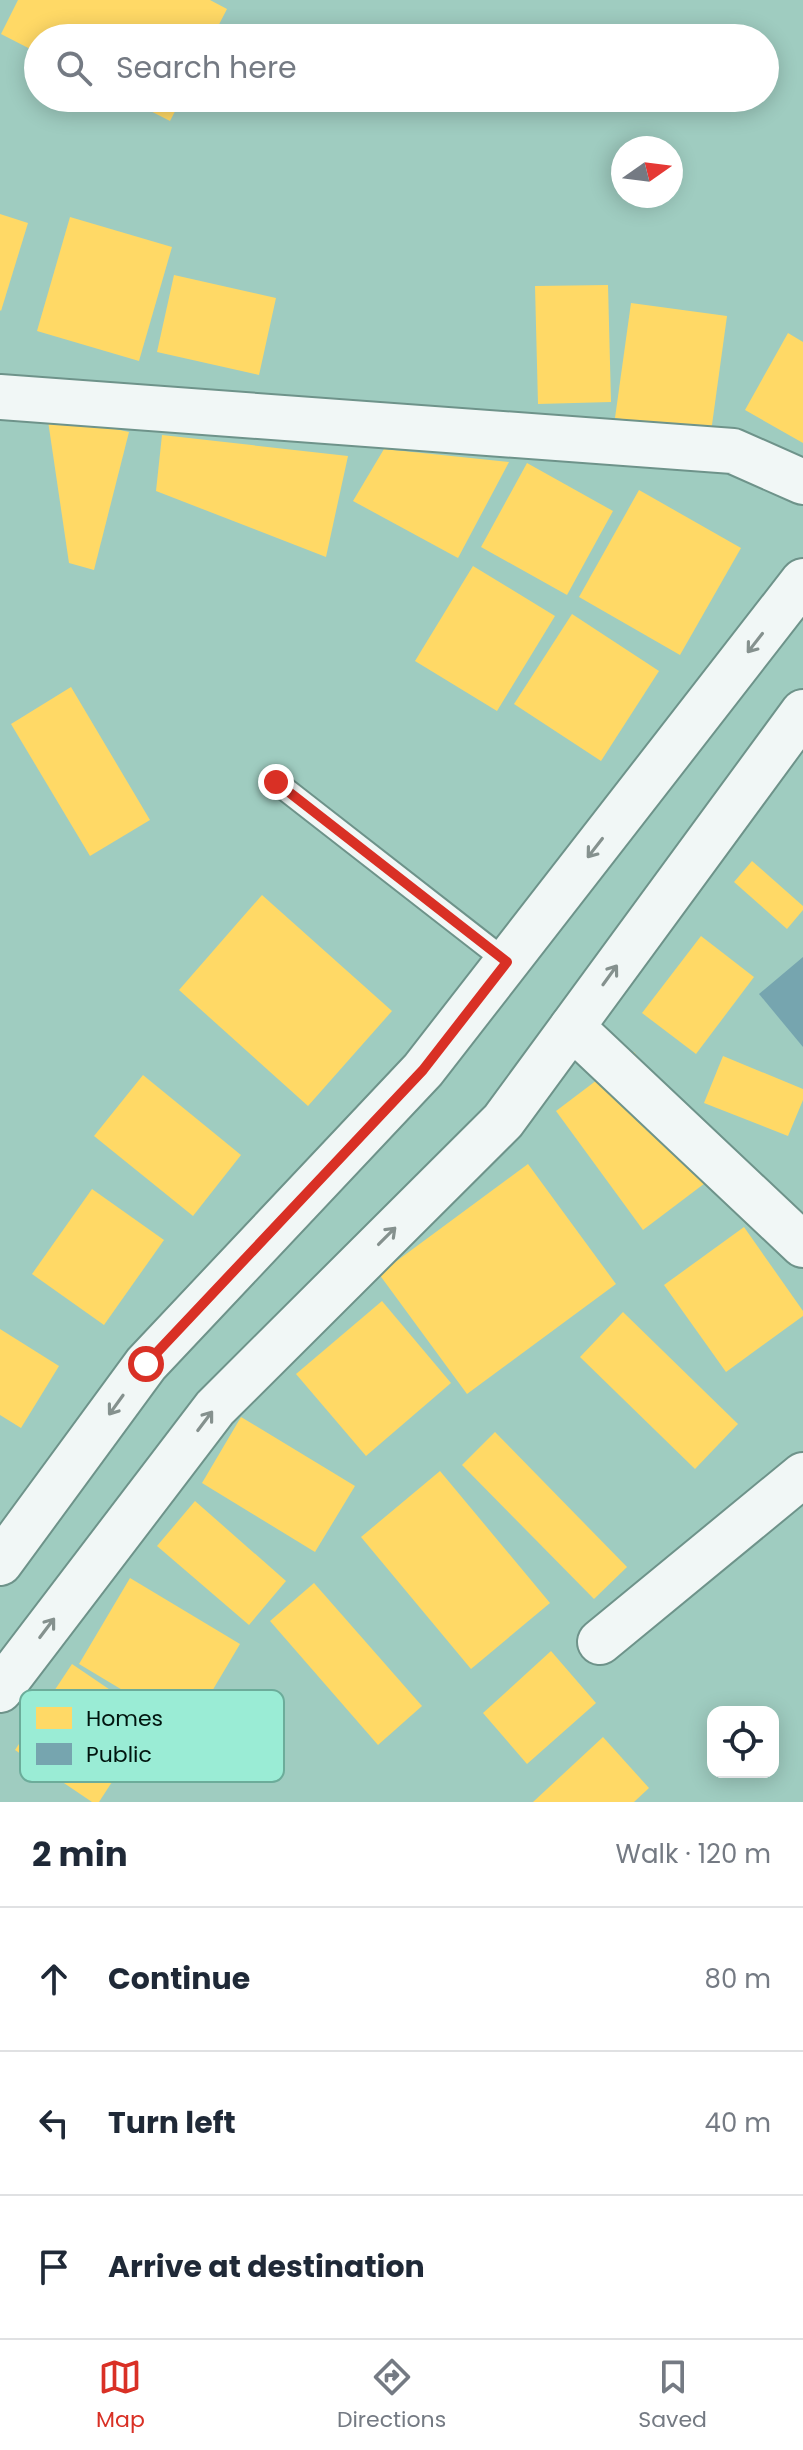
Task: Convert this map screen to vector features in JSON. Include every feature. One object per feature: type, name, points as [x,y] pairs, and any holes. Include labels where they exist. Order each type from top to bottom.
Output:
[{"type":"main road","points":[[0,397],[733,451],[803,482]]},
{"type":"main road","points":[[0,1563],[146,1364],[423,1070],[803,581]]},
{"type":"main road","points":[[0,1690],[215,1408],[503,1121],[803,712]]},
{"type":"main road","points":[[572,1027],[803,1245]]},
{"type":"main road","points":[[600,1642],[803,1475]]},
{"type":"lane","points":[[276,782],[507,962]]},
{"type":"building: Homes","points":[[18,0],[210,0],[227,9],[219,24],[24,24],[24,46],[1,34]]},
{"type":"building: Homes","points":[[152,112],[175,112],[170,121]]},
{"type":"building: Homes","points":[[0,214],[28,223],[1,311],[0,310]]},
{"type":"building: Homes","points":[[70,217],[172,247],[139,361],[37,331]]},
{"type":"building: Homes","points":[[174,275],[276,298],[259,375],[157,352]]},
{"type":"building: Homes","points":[[608,285],[611,402],[538,404],[535,286]]},
{"type":"building: Homes","points":[[631,303],[727,316],[711,432],[615,418]]},
{"type":"building: Homes","points":[[788,333],[803,342],[803,443],[745,410]]},
{"type":"building: Homes","points":[[47,414],[129,432],[94,570],[69,563]]},
{"type":"building: Homes","points":[[162,435],[348,456],[326,557],[156,491]]},
{"type":"building: Homes","points":[[384,449],[509,462],[458,558],[353,501]]},
{"type":"building: Homes","points":[[527,463],[613,511],[567,595],[481,547]]},
{"type":"building: Homes","points":[[639,490],[741,548],[680,655],[579,597]]},
{"type":"building: Homes","points":[[473,566],[555,616],[497,711],[415,661]]},
{"type":"building: Homes","points":[[572,614],[659,671],[601,761],[514,704]]},
{"type":"building: Homes","points":[[71,687],[150,820],[90,856],[11,724]]},
{"type":"building: Homes","points":[[752,861],[803,906],[787,929],[734,882]]},
{"type":"building: Homes","points":[[262,895],[392,1011],[308,1106],[179,990]]},
{"type":"building: Homes","points":[[701,936],[754,977],[696,1054],[642,1013]]},
{"type":"building: Homes","points":[[634,1052],[721,1171],[643,1230],[556,1111]]},
{"type":"building: Homes","points":[[723,1056],[803,1089],[803,1100],[788,1136],[704,1103]]},
{"type":"building: Homes","points":[[143,1075],[241,1155],[193,1216],[94,1136]]},
{"type":"building: Homes","points":[[528,1164],[616,1284],[467,1394],[379,1274]]},
{"type":"building: Homes","points":[[92,1189],[164,1240],[104,1325],[32,1274]]},
{"type":"building: Homes","points":[[744,1227],[803,1311],[803,1316],[726,1372],[664,1285]]},
{"type":"building: Homes","points":[[382,1301],[451,1383],[366,1456],[296,1374]]},
{"type":"building: Homes","points":[[623,1312],[738,1424],[695,1469],[580,1357]]},
{"type":"building: Homes","points":[[0,1329],[59,1366],[21,1428],[0,1415]]},
{"type":"building: Homes","points":[[241,1417],[355,1486],[315,1552],[202,1483]]},
{"type":"building: Homes","points":[[495,1432],[627,1567],[594,1599],[462,1465]]},
{"type":"building: Homes","points":[[440,1471],[550,1603],[471,1669],[361,1537]]},
{"type":"building: Homes","points":[[195,1501],[286,1581],[249,1625],[157,1546]]},
{"type":"building: Homes","points":[[130,1578],[240,1644],[213,1690],[122,1690],[79,1664]]},
{"type":"building: Homes","points":[[314,1583],[422,1706],[378,1745],[270,1621]]},
{"type":"building: Homes","points":[[551,1651],[596,1703],[527,1764],[483,1713]]},
{"type":"building: Homes","points":[[72,1664],[110,1690],[55,1690]]},
{"type":"building: Homes","points":[[603,1737],[649,1788],[634,1802],[533,1802]]},
{"type":"building: Homes","points":[[62,1782],[112,1782],[99,1802],[92,1802]]},
{"type":"building: Public","points":[[803,957],[803,1047],[759,994]]},
{"type":"route","points":[[146,1364],[423,1070],[507,962],[276,782]]}]
